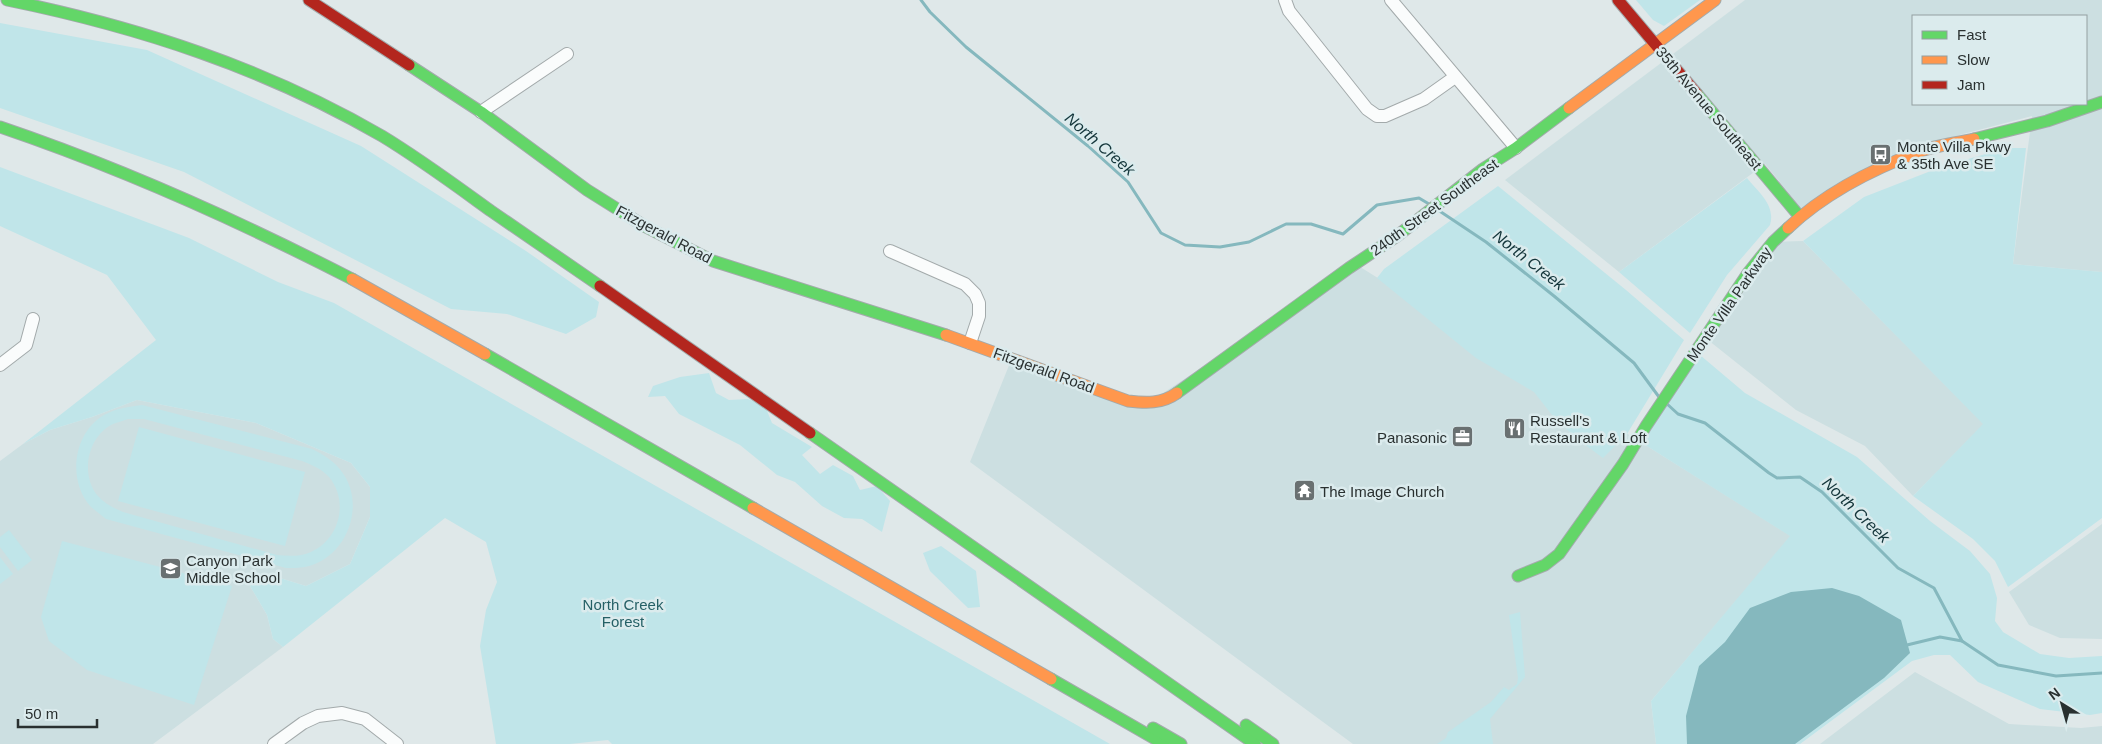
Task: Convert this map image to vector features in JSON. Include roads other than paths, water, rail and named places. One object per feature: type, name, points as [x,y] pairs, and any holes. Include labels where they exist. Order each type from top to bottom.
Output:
[{"type":"main road","points":[[7,0],[115,24],[212,55],[354,121],[434,169],[1255,744]]},
{"type":"main road","name":"Fitzgerald Road","points":[[310,0],[481,112],[587,190],[646,227],[683,247],[713,261],[970,343],[1128,401],[1148,403]]},
{"type":"main road","name":"35th Avenue Southeast","points":[[1618,0],[1800,216]]},
{"type":"main road","name":"240th Street Southeast","points":[[1148,403],[1168,398],[1191,384],[1349,268],[1424,216],[1483,169],[1516,148],[1715,0]]},
{"type":"main road","name":"Monte Villa Parkway","points":[[1518,576],[1545,565],[1559,554],[1623,464],[1676,380],[1748,273],[1773,242],[1800,216],[1876,171],[1922,151],[2047,122],[2102,102]]},
{"type":"main road","points":[[0,127],[48,143],[246,226],[398,303],[1164,744]]},
{"type":"main road","points":[[118,172],[147,175],[187,191],[377,282],[1181,744]]},
{"type":"main road","points":[[471,195],[485,194]]},
{"type":"main road","points":[[741,370],[1274,744]]},
{"type":"main road","points":[[1203,695],[1210,713]]},
{"type":"street","points":[[1285,0],[1289,11],[1367,109],[1377,116],[1385,116],[1424,99],[1455,77]]},
{"type":"street","points":[[1391,0],[1516,148]]},
{"type":"street","points":[[481,112],[567,54]]},
{"type":"street","points":[[890,251],[964,284],[974,294],[979,303],[979,316],[970,343]]},
{"type":"street","points":[[0,365],[26,344],[33,319]]},
{"type":"street","points":[[274,744],[303,723],[318,716],[342,713],[365,719],[397,744]]},
{"type":"waterway","name":"North Creek","points":[[921,0],[930,12],[966,47],[1088,146],[1128,182],[1161,233],[1185,245],[1220,247],[1249,242],[1286,224],[1311,224],[1343,234],[1377,205],[1419,198],[1429,204]]},
{"type":"waterway","name":"North Creek","points":[[1438,210],[1486,242],[1634,363],[1659,397]]},
{"type":"waterway","name":"North Creek","points":[[1666,403],[1678,414],[1705,423],[1777,478],[1800,477],[1822,492],[1898,568],[1934,588],[1962,641],[1998,665],[2056,676],[2102,673]]},
{"type":"waterway","points":[[1907,645],[1940,637],[1962,641]]},
{"type":"place","name":"Monte Villa Pkwy & 35th Ave SE","points":[[1881,155]]},
{"type":"place","name":"Russell's Restaurant & Loft","points":[[1514,429]]},
{"type":"place","name":"Panasonic","points":[[1463,437]]},
{"type":"place","name":"The Image Church","points":[[1304,491]]},
{"type":"place","name":"Canyon Park Middle School","points":[[170,569]]},
{"type":"park label","name":"North Creek Forest","points":[[623,612]]}]
